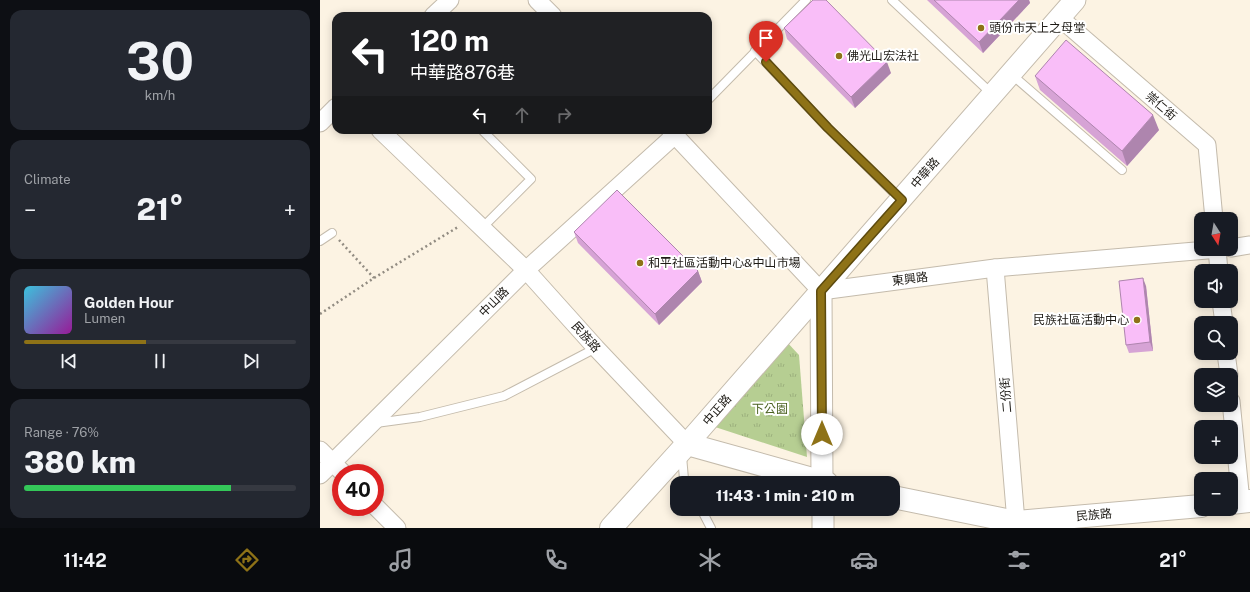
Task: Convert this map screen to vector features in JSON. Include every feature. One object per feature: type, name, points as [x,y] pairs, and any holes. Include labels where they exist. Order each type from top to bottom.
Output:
[{"type":"main road","points":[[687,444],[799,476]]},
{"type":"main road","name":"中正路","points":[[611,528],[687,444]]},
{"type":"main road","name":"民族路","points":[[900,498],[1016,522],[1194,507]]},
{"type":"street","points":[[437,12],[450,0]]},
{"type":"street","points":[[537,0],[549,12]]},
{"type":"street","name":"中華路","points":[[821,291],[1075,0]]},
{"type":"street","name":"崇仁街","points":[[1060,18],[1206,145],[1213,212]]},
{"type":"street","points":[[320,123],[332,111]]},
{"type":"street","name":"民族路","points":[[384,134],[526,270],[596,348],[687,444]]},
{"type":"street","name":"中山路","points":[[341,464],[372,424],[526,270],[673,134]]},
{"type":"street","points":[[677,134],[821,291],[823,476]]},
{"type":"street","points":[[1238,247],[1250,245]]},
{"type":"street","name":"東興路","points":[[821,291],[995,268],[1194,251]]},
{"type":"street","name":"二份街","points":[[995,268],[1016,522]]},
{"type":"street","name":"中正路","points":[[687,444],[821,291]]},
{"type":"street","points":[[1232,412],[1240,502]]},
{"type":"street","points":[[320,450],[334,464]]},
{"type":"street","name":"中山路","points":[[320,475],[332,470]]},
{"type":"street","points":[[384,515],[397,528]]},
{"type":"street","points":[[823,516],[823,528]]},
{"type":"lane","points":[[712,96],[806,0]]},
{"type":"lane","points":[[892,0],[993,94]]},
{"type":"lane","points":[[755,51],[828,128],[902,200]]},
{"type":"lane","points":[[1011,74],[1122,170]]},
{"type":"lane","points":[[477,223],[531,180],[486,134]]},
{"type":"lane","points":[[320,241],[332,232]]},
{"type":"lane","points":[[372,424],[420,417],[504,396],[596,348]]},
{"type":"lane","points":[[684,476],[681,457],[687,444]]},
{"type":"lane","points":[[705,516],[711,528]]},
{"type":"path","points":[[320,314],[374,278],[477,223]]},
{"type":"path","points":[[332,232],[374,278]]},
{"type":"green space","name":"下公園","points":[[785,340],[799,355],[807,457],[712,426]]},
{"type":"building","name":"佛光山宏法社","points":[[813,0],[826,0],[887,62],[851,97],[784,28]]},
{"type":"building","name":"頭份市天上之母堂","points":[[934,0],[1019,0],[979,42]]},
{"type":"building","points":[[1066,40],[1153,115],[1122,151],[1035,76]]},
{"type":"building","name":"和平社區活動中心&中山市場","points":[[617,190],[698,271],[655,314],[574,232]]},
{"type":"building","name":"民族社區活動中心","points":[[1143,278],[1150,342],[1126,345],[1119,281]]},
{"type":"place","name":"頭份市天上之母堂","points":[[981,28]]},
{"type":"place","name":"佛光山宏法社","points":[[839,56]]},
{"type":"place","name":"和平社區活動中心&中山市場","points":[[640,263]]},
{"type":"place","name":"民族社區活動中心","points":[[1137,320]]},
{"type":"route","points":[[766,62],[828,128],[902,200],[821,291],[822,434]]}]
